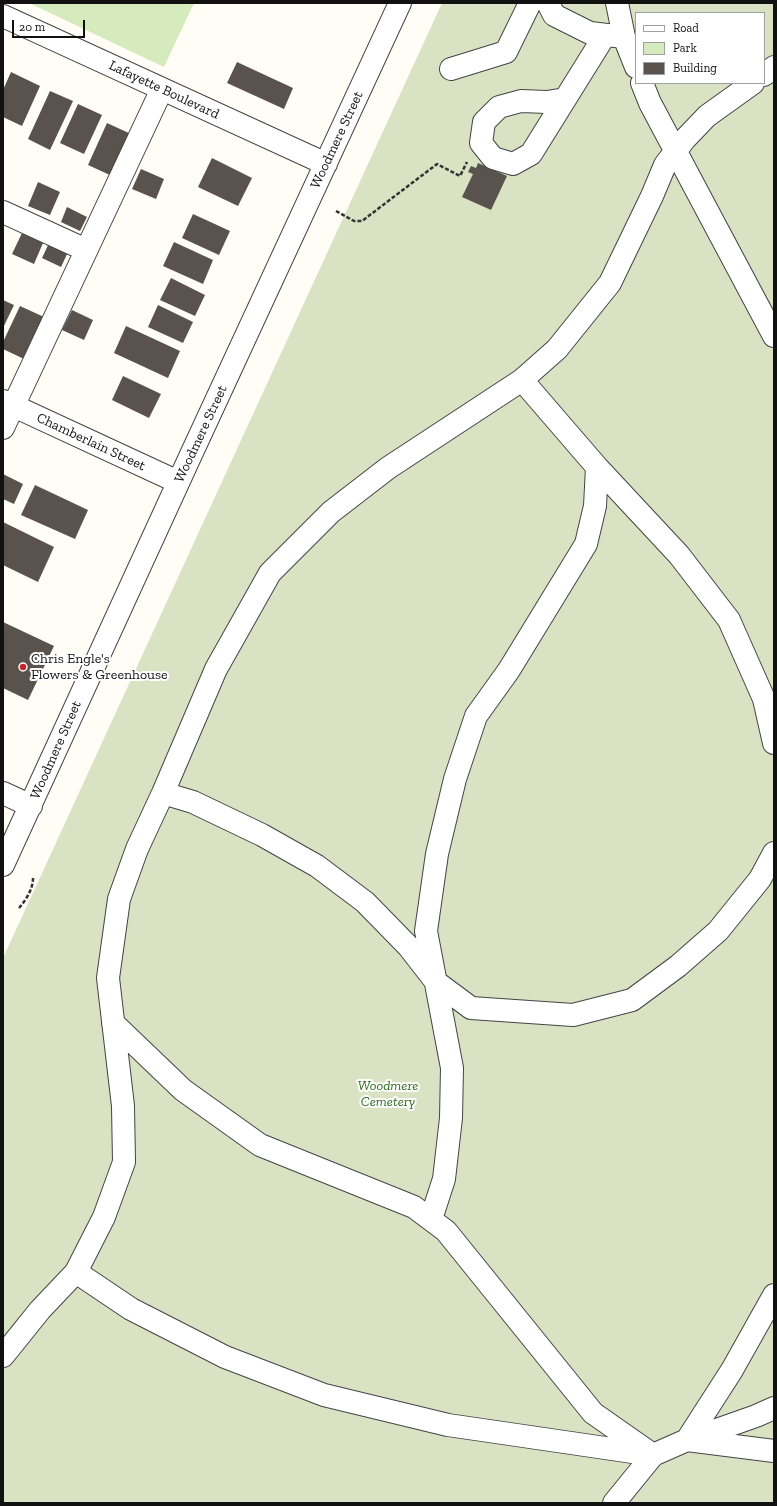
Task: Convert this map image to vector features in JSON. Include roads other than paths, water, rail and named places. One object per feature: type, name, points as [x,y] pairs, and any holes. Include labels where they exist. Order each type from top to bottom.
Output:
[{"type":"street","name":"Woodmere Street","points":[[3,866],[178,482],[400,3]]},
{"type":"street","points":[[451,69],[506,52],[530,3]]},
{"type":"street","points":[[548,3],[554,14],[590,33],[614,36],[635,66]]},
{"type":"street","points":[[565,99],[547,102],[520,101],[499,107],[484,122],[481,143],[493,158],[513,164],[531,154],[565,99],[614,36],[617,3]]},
{"type":"street","name":"Lafayette Boulevard","points":[[3,16],[326,164]]},
{"type":"street","points":[[765,74],[774,67]]},
{"type":"street","points":[[642,84],[650,103],[774,336]]},
{"type":"street","points":[[3,1356],[40,1310],[76,1272],[104,1217],[124,1162],[123,1106],[108,978],[119,899],[137,849],[163,793],[216,669],[270,573],[331,512],[388,468],[522,380],[557,349],[610,282],[652,196],[665,165],[684,140],[707,116],[751,84]]},
{"type":"street","points":[[3,428],[8,404],[86,250],[162,89]]},
{"type":"street","points":[[3,212],[86,250]]},
{"type":"street","points":[[522,380],[597,467],[679,556],[729,620],[764,699],[774,743]]},
{"type":"street","name":"Chamberlain Street","points":[[8,404],[178,482]]},
{"type":"street","points":[[431,1219],[444,1179],[451,1111],[452,1068],[426,931],[437,854],[455,779],[476,716],[513,663],[586,544],[595,506],[597,467]]},
{"type":"street","points":[[3,793],[31,806]]},
{"type":"street","points":[[163,793],[192,802],[262,835],[317,866],[365,902],[408,946],[436,982],[471,1008],[574,1015],[632,1000],[678,966],[718,931],[760,879],[774,853]]},
{"type":"street","points":[[113,1023],[183,1090],[260,1145],[414,1207],[431,1219],[446,1231],[593,1413],[653,1455]]},
{"type":"street","points":[[76,1272],[131,1309],[225,1357],[324,1395],[448,1425],[653,1455]]},
{"type":"street","points":[[686,1440],[732,1370],[774,1295]]},
{"type":"street","points":[[614,1503],[653,1455],[686,1440],[756,1416],[774,1408]]},
{"type":"street","points":[[686,1440],[774,1451]]},
{"type":"place","name":"Chris Engle's Flowers & Greenhouse","points":[[23,667]]},
{"type":"park label","name":"Woodmere Cemetery","points":[[388,1094]]}]
